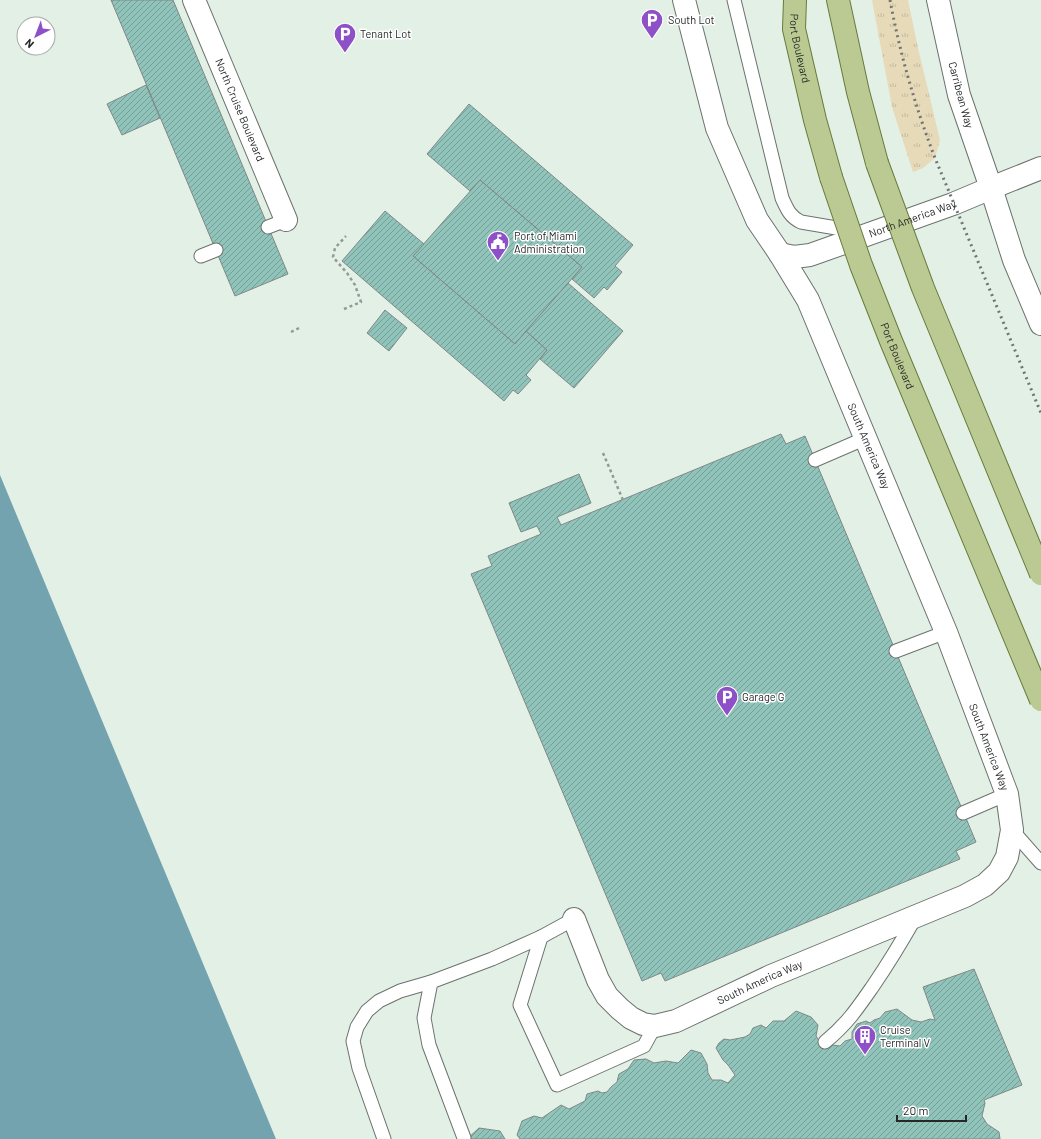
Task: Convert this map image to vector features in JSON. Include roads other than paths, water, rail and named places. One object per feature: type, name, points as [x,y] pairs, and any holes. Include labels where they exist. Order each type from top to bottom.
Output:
[{"type":"main road","points":[[785,0],[794,29]]},
{"type":"main road","name":"Port Boulevard","points":[[795,0],[794,29],[815,120],[831,177],[861,265],[891,341],[1041,700]]},
{"type":"main road","points":[[838,0],[858,92],[877,163],[923,288],[1041,574]]},
{"type":"street","name":"North Cruise Boulevard","points":[[194,0],[277,223]]},
{"type":"street","name":"South America Way","points":[[574,919],[598,980],[608,996],[631,1018],[643,1024],[655,1026],[676,1021],[771,976],[915,918],[986,885],[998,872],[1007,857],[1012,830],[1007,794],[946,632],[808,300],[757,220],[716,128],[684,0]]},
{"type":"street","name":"Carribean Way","points":[[938,0],[959,95],[1014,260],[1041,324]]},
{"type":"street","name":"North America Way","points":[[780,254],[794,257],[810,256],[954,204],[1041,168]]},
{"type":"lane","points":[[734,0],[782,198],[788,212],[794,219],[801,222],[870,234]]},
{"type":"lane","points":[[201,256],[216,250]]},
{"type":"lane","points":[[816,460],[866,438]]},
{"type":"lane","points":[[896,651],[946,632]]},
{"type":"lane","points":[[963,813],[1007,794]]},
{"type":"lane","points":[[1012,830],[1041,862]]},
{"type":"lane","points":[[824,1042],[839,1030],[851,1017],[894,955],[915,918]]},
{"type":"lane","points":[[384,1139],[359,1068],[353,1041],[357,1027],[367,1011],[379,1001],[400,991],[431,982],[492,959],[541,937],[574,919]]},
{"type":"lane","points":[[541,937],[520,1005],[557,1085],[644,1046],[655,1026]]},
{"type":"lane","points":[[431,982],[424,1018],[429,1045],[464,1138]]},
{"type":"water","points":[[0,475],[276,1139],[0,1139]]},
{"type":"railway","points":[[890,0],[903,60],[935,158],[1041,413]]},
{"type":"place","name":"South Lot","points":[[652,40]]},
{"type":"place","name":"Tenant Lot","points":[[345,54]]},
{"type":"place","name":"Port of Miami Administration","points":[[498,262]]},
{"type":"place","name":"Garage G","points":[[727,716]]},
{"type":"place","name":"Cruise Terminal V","points":[[865,1056]]}]
